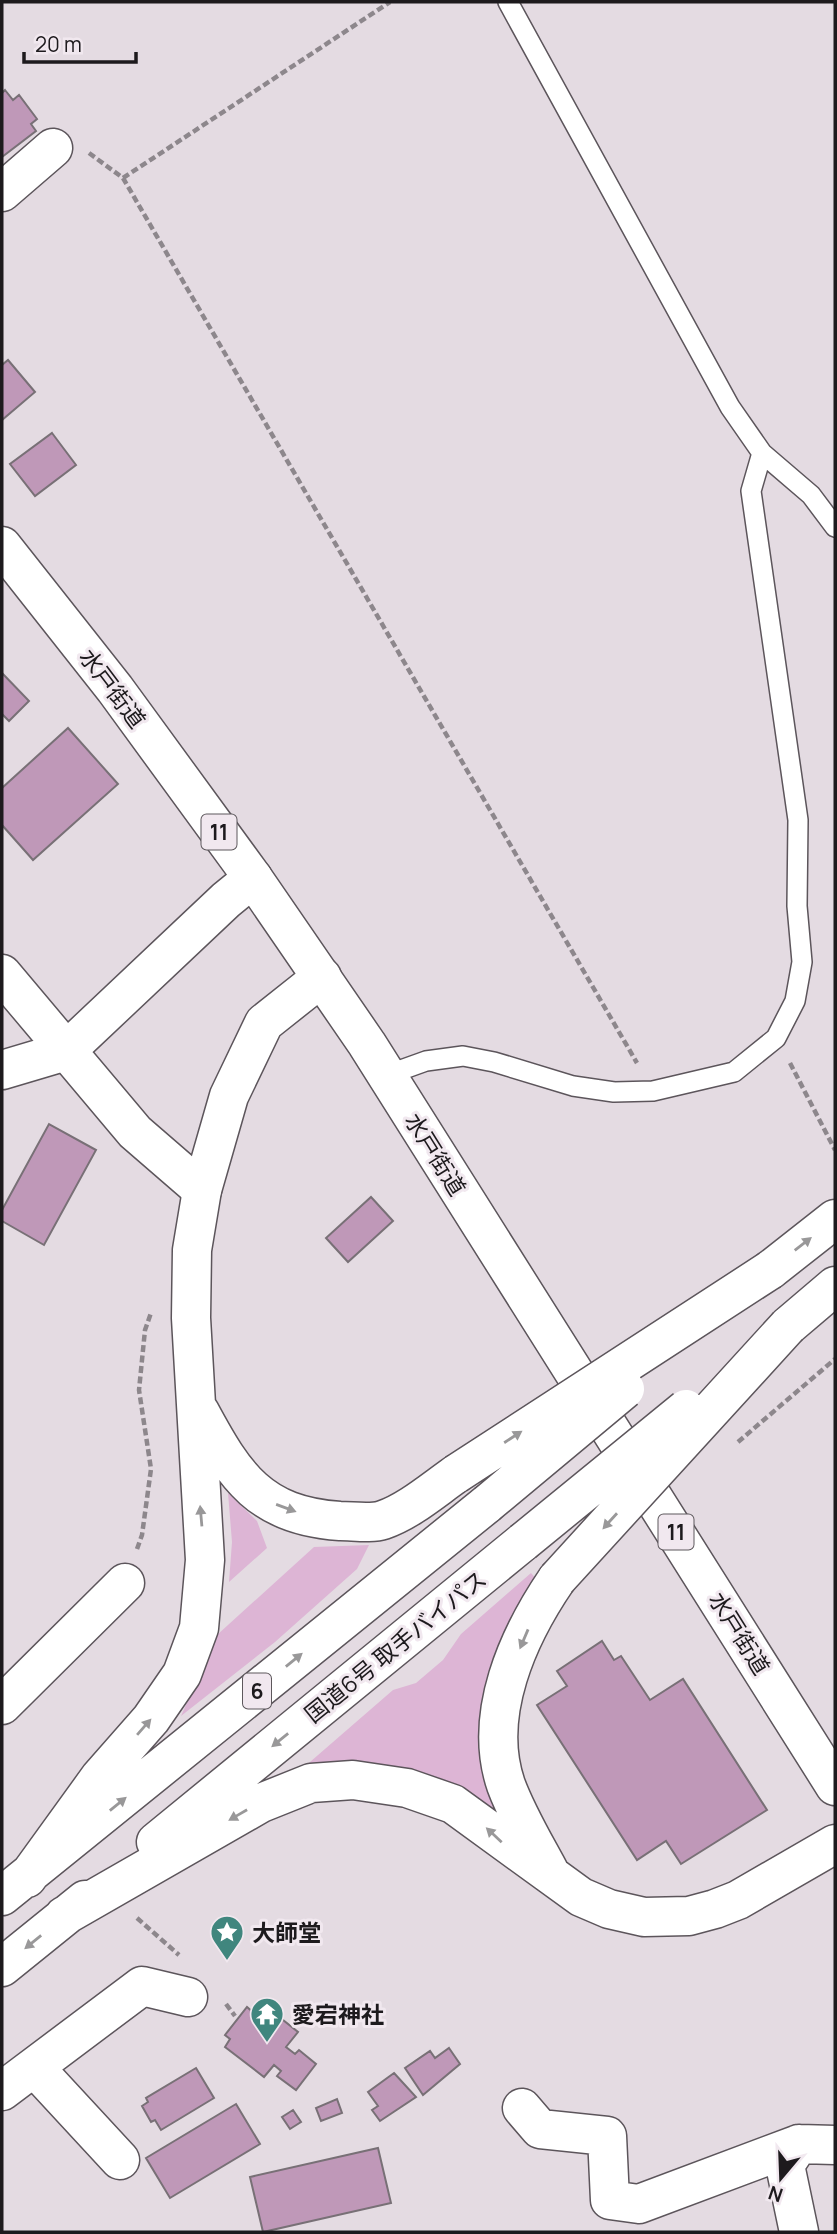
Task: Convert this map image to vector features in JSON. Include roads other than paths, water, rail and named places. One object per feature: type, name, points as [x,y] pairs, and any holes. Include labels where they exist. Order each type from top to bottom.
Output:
[{"type":"main road","points":[[2,192],[71,151]]},
{"type":"main road","name":"水戸街道","points":[[2,546],[115,689],[322,977],[387,1075],[835,1786]]},
{"type":"main road","points":[[2,1070],[66,1051],[226,900],[253,878]]},
{"type":"main road","points":[[2,974],[135,1132],[202,1190]]},
{"type":"main road","points":[[14,1887],[100,1777],[151,1719],[182,1674],[199,1628],[205,1560],[191,1318],[192,1250],[202,1190],[229,1096],[264,1023],[322,977]]},
{"type":"main road","name":"6","points":[[14,1887],[835,1219]]},
{"type":"main road","points":[[195,1404],[241,1480],[276,1505],[316,1519],[381,1520],[415,1503],[770,1270]]},
{"type":"main road","name":"6","points":[[788,1326],[835,1286]]},
{"type":"main road","points":[[550,1873],[506,1783],[499,1754],[498,1727],[504,1692],[516,1658],[533,1619],[557,1579],[788,1326]]},
{"type":"main road","name":"国道6号 取手バイパス","points":[[2,1967],[788,1326]]},
{"type":"main road","points":[[2,1705],[125,1583]]},
{"type":"main road","points":[[64,1916],[261,1802],[310,1783],[342,1780],[407,1788],[453,1804],[481,1822],[503,1843],[581,1897],[609,1909],[667,1918],[689,1916],[738,1900],[835,1844]]},
{"type":"main road","points":[[2,2091],[142,1986],[188,1980]]},
{"type":"main road","points":[[34,2067],[120,2160]]},
{"type":"main road","points":[[522,2108],[540,2129],[607,2136],[610,2200],[639,2204],[817,2144]]},
{"type":"main road","points":[[799,2232],[785,2165],[817,2144]]},
{"type":"lane","points":[[509,2],[730,407],[762,453],[811,495],[835,527]]},
{"type":"lane","points":[[387,1075],[426,1061],[463,1056],[494,1062],[573,1086],[614,1092],[653,1091],[734,1072],[776,1038],[796,1001],[802,962],[797,906],[798,820],[751,491],[762,453]]},
{"type":"place","name":"大師堂","points":[[227,1962]]},
{"type":"place","name":"愛宕神社","points":[[267,2044]]}]
